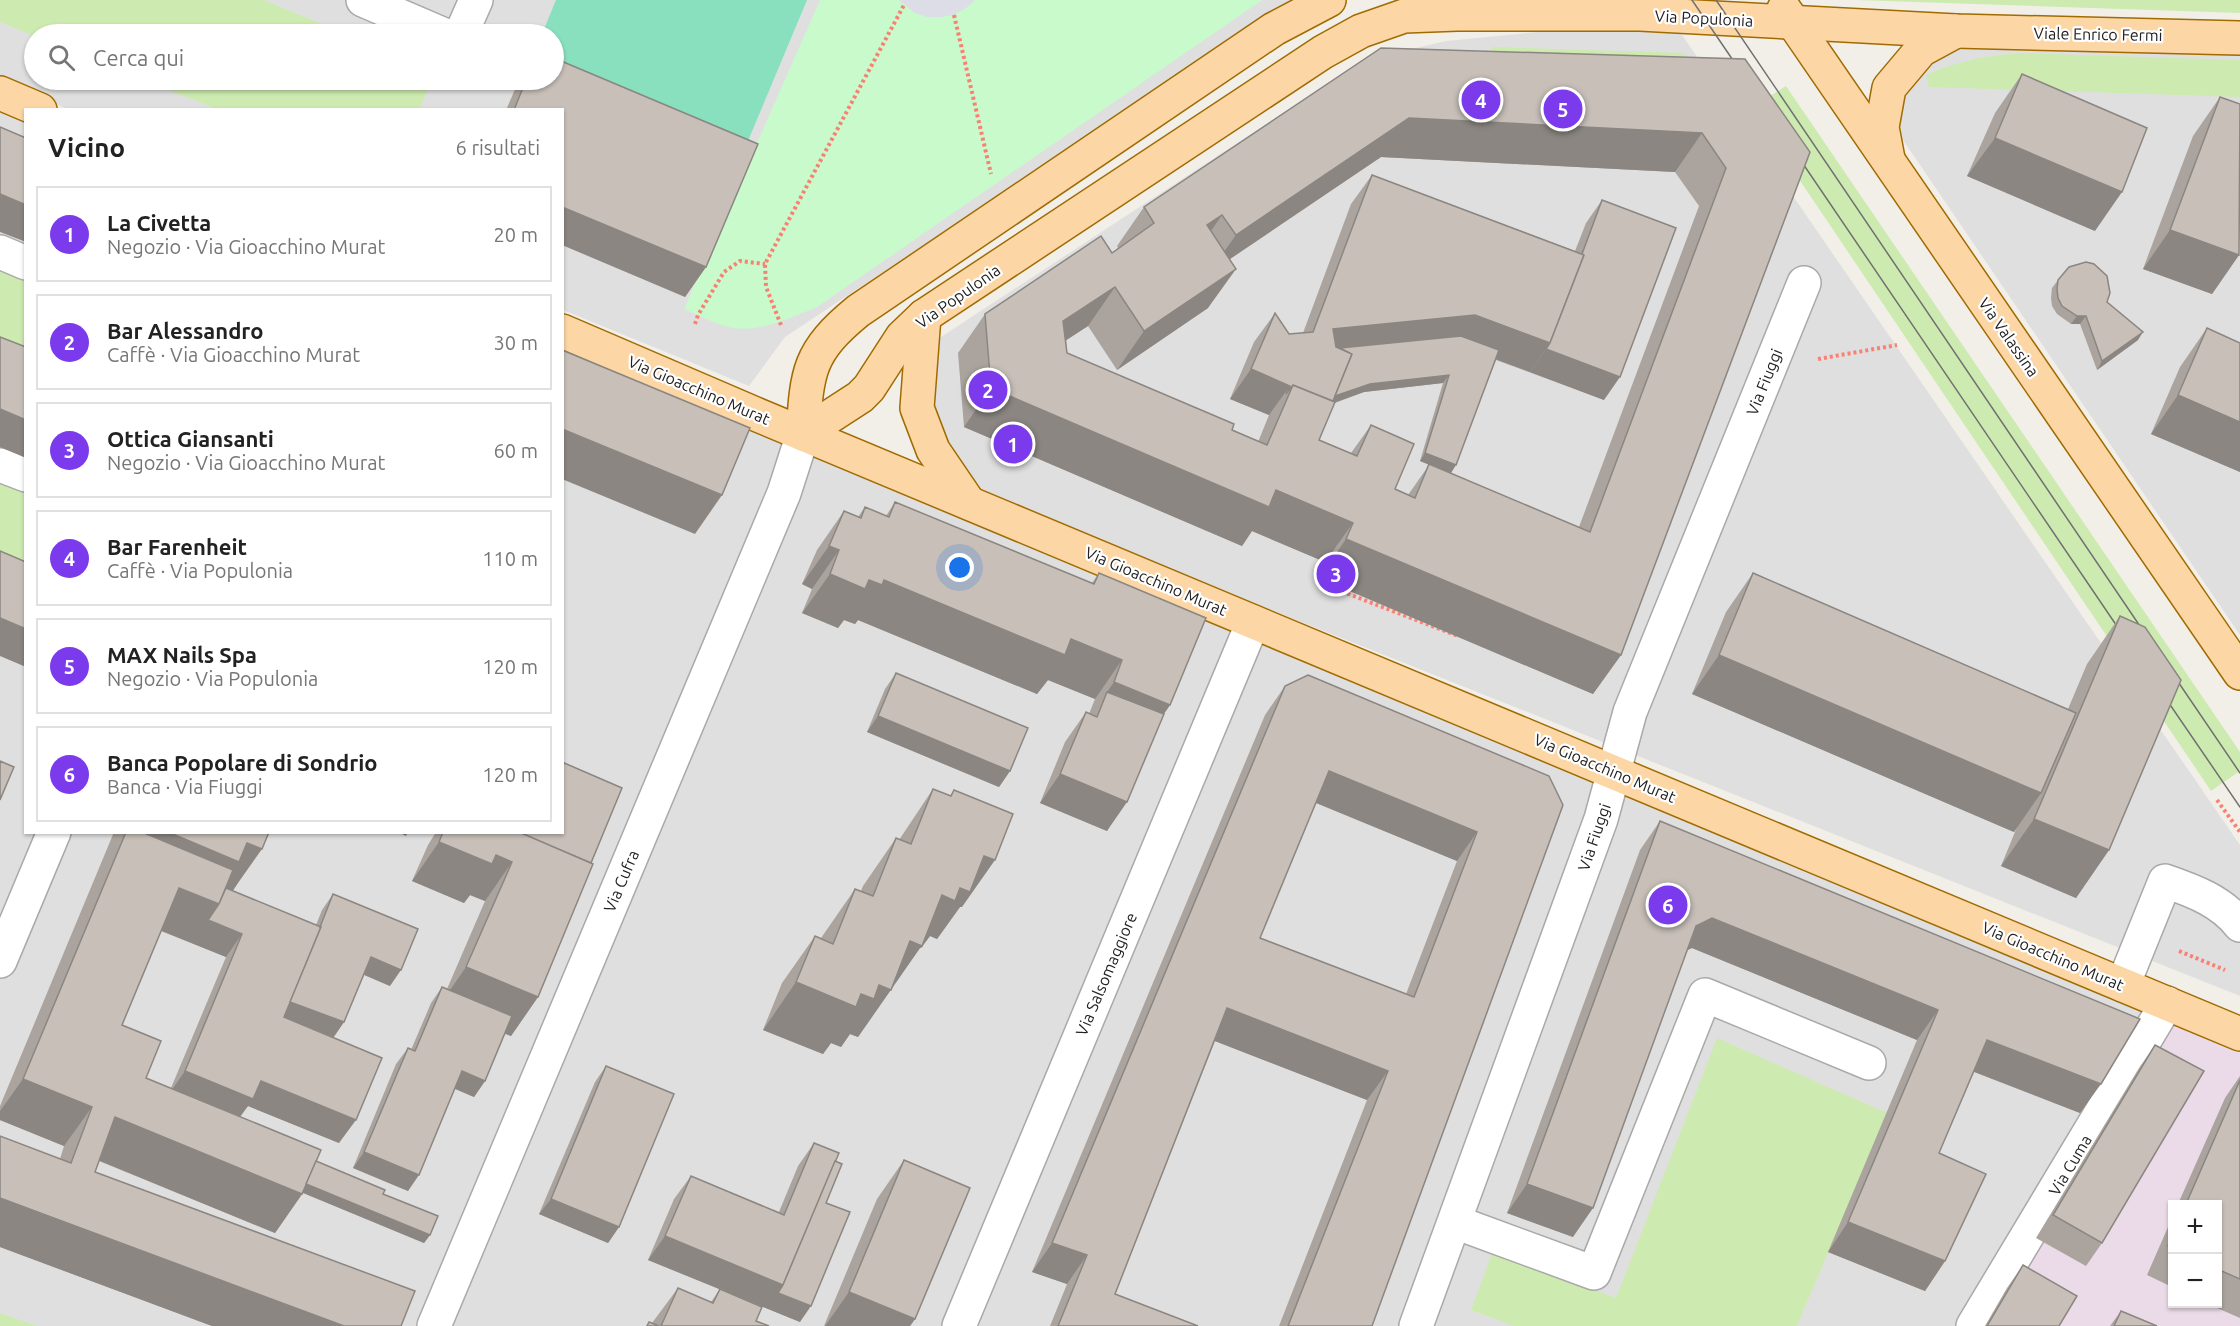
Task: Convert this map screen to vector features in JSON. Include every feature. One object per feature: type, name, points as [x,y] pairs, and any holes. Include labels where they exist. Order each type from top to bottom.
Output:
[{"type":"main road","points":[[803,434],[806,385],[814,359],[827,340],[858,311],[1274,29],[1329,0]]},
{"type":"main road","name":"Via Populonia","points":[[803,434],[864,393],[902,337],[924,316],[1323,52],[1361,31],[1404,16],[1786,11]]},
{"type":"main road","name":"Viale Enrico Fermi","points":[[1786,11],[1956,31],[2240,38]]},
{"type":"main road","name":"Via Valassina","points":[[1786,11],[2240,673]]},
{"type":"main road","name":"Viale Enrico Fermi","points":[[1889,164],[1882,127],[1889,88],[1921,50],[1956,31]]},
{"type":"main road","points":[[0,93],[35,108]]},
{"type":"main road","points":[[924,316],[917,408],[933,450],[969,503]]},
{"type":"main road","name":"Via Gioacchino Murat","points":[[564,332],[803,434],[2166,1003],[2239,1029]]},
{"type":"street","points":[[363,0],[419,24]]},
{"type":"street","points":[[465,24],[476,0]]},
{"type":"street","points":[[0,252],[24,261]]},
{"type":"street","name":"Via Fiuggi","points":[[1416,1326],[1601,819],[1630,712],[1804,283]]},
{"type":"street","name":"Via Cufra","points":[[434,1326],[784,493],[803,434]]},
{"type":"street","points":[[0,465],[24,474]]},
{"type":"street","name":"Via Salsomaggiore","points":[[959,1326],[1253,622]]},
{"type":"street","points":[[0,961],[53,834]]},
{"type":"street","points":[[2123,985],[2165,881],[2204,896],[2229,911],[2240,925]]},
{"type":"street","points":[[1455,1222],[1594,1273],[1705,995],[1869,1063]]},
{"type":"street","name":"Via Cuma","points":[[1973,1326],[2166,1003]]},
{"type":"path","points":[[781,325],[766,287],[765,264],[904,6]]},
{"type":"path","points":[[954,15],[991,171]]},
{"type":"path","points":[[695,324],[724,272],[740,261],[765,264]]},
{"type":"path","points":[[1818,359],[1897,345]]},
{"type":"path","points":[[1325,585],[1458,637]]},
{"type":"path","points":[[2217,800],[2240,832]]},
{"type":"path","points":[[2175,950],[2225,970]]},
{"type":"shaded area","points":[[0,0],[1296,0],[785,337],[749,386],[564,310],[564,108],[65,108],[0,82]]},
{"type":"shaded area","points":[[899,0],[975,0],[954,15],[927,17],[915,13]]},
{"type":"shaded area","points":[[1671,19],[2240,845],[2240,996],[978,493],[930,421],[938,339],[1364,60],[1446,41]]},
{"type":"shaded area","points":[[1956,40],[2240,48],[2240,635],[1903,140],[1898,111],[1898,85]]},
{"type":"shaded area","points":[[0,106],[24,116],[24,834],[564,834],[564,343],[2172,999],[1977,1326],[0,1326]]},
{"type":"shaded area","points":[[2172,999],[2240,1028],[2240,1326],[1977,1326]]},
{"type":"green space","points":[[0,0],[264,0],[322,24],[24,24],[24,32],[0,22]]},
{"type":"green space","points":[[556,0],[807,0],[745,148],[564,72],[564,24],[546,24]]},
{"type":"green space","points":[[820,0],[1262,0],[817,307],[762,327],[739,329],[728,327],[684,309]]},
{"type":"green space","points":[[1856,0],[2240,0],[2240,13]]},
{"type":"green space","points":[[1492,47],[1684,53],[1703,80],[1491,74]]},
{"type":"green space","points":[[2018,53],[2240,60],[2240,97],[1929,87],[1926,75],[1937,70],[1971,60]]},
{"type":"green space","points":[[1786,86],[2240,752],[2240,771],[2211,791],[1751,108]]},
{"type":"green space","points":[[169,90],[428,90],[420,108],[214,108]]},
{"type":"green space","points":[[0,266],[24,276],[24,351],[0,340]]},
{"type":"green space","points":[[0,483],[24,494],[24,568],[0,557]]},
{"type":"green space","points":[[1717,1038],[1887,1113],[1797,1326],[1514,1326],[1471,1310],[1493,1251],[1616,1298]]},
{"type":"green space","points":[[0,1313],[37,1326],[0,1326]]},
{"type":"building","points":[[1381,48],[1745,59],[1810,152],[1621,655],[1346,539],[1353,523],[1276,490],[1269,507],[991,388],[985,314],[1101,236],[1112,253],[1154,223],[1144,207]],"holes":[[[1409,118],[1702,133],[1726,168],[1590,532],[1429,464],[1415,498],[1395,489],[1414,444],[1371,425],[1357,456],[1319,440],[1335,402],[1293,385],[1267,445],[1232,430],[1234,424],[1067,353],[1063,321],[1115,287],[1144,331],[1236,269],[1207,225],[1222,215],[1236,235]]]},
{"type":"building","points":[[564,62],[758,144],[706,267],[564,208],[564,108],[515,108],[522,90],[564,90]]},
{"type":"building","points":[[2022,74],[2147,128],[2122,192],[1995,138]]},
{"type":"building","points":[[2220,97],[2240,104],[2239,255],[2170,230]]},
{"type":"building","points":[[0,127],[24,137],[24,204],[0,194]]},
{"type":"building","points":[[1372,175],[1584,255],[1550,343],[1475,315],[1333,329],[1336,347],[1352,354],[1333,401],[1293,385],[1286,394],[1290,386],[1251,369],[1275,313],[1289,334],[1313,332]]},
{"type":"building","points":[[1602,200],[1676,228],[1620,377],[1546,349],[1584,255],[1582,254]]},
{"type":"building","points":[[2086,262],[2094,264],[2107,276],[2110,293],[2107,302],[2143,332],[2102,361],[2086,316],[2077,316],[2062,306],[2058,298],[2058,280],[2069,267]]},
{"type":"building","points":[[2207,328],[2240,343],[2240,422],[2178,395]]},
{"type":"building","points":[[1461,336],[1499,350],[1456,465],[1425,453],[1449,375],[1370,384],[1335,396],[1352,354],[1340,348]]},
{"type":"building","points":[[0,337],[24,346],[24,419],[0,409]]},
{"type":"building","points":[[564,351],[750,428],[722,495],[564,430]]},
{"type":"building","points":[[895,502],[1094,584],[1099,573],[1206,618],[1170,705],[1114,682],[1122,660],[1071,639],[1065,655],[884,580],[882,585],[869,580],[865,589],[830,574],[839,550],[829,546],[844,511],[861,518],[865,507],[889,517]]},
{"type":"building","points":[[0,551],[24,561],[24,628],[0,618]]},
{"type":"building","points":[[1753,573],[2076,713],[2041,793],[1719,655]]},
{"type":"building","points":[[2120,616],[2145,627],[2181,680],[2109,850],[2034,819]]},
{"type":"building","points":[[896,673],[1028,728],[1010,771],[878,716]]},
{"type":"building","points":[[1308,675],[1549,776],[1563,805],[1372,1326],[1288,1326],[1388,1071],[1227,1008],[1115,1294],[1198,1326],[1058,1326],[1087,1255],[1052,1243],[1285,686]],"holes":[[[1329,771],[1477,832],[1414,997],[1260,938]]]},
{"type":"building","points":[[1107,692],[1164,714],[1127,802],[1060,774],[1086,712],[1097,717]]},
{"type":"building","points":[[0,761],[14,767],[0,800]]},
{"type":"building","points":[[564,763],[622,788],[591,863],[522,834],[564,834]]},
{"type":"building","points":[[933,789],[951,796],[954,790],[1013,814],[995,860],[984,856],[970,892],[960,888],[955,901],[942,895],[922,946],[910,941],[891,990],[879,985],[874,999],[861,994],[856,1007],[796,982],[815,936],[833,944],[855,889],[873,896],[896,838],[911,844]]},
{"type":"building","points":[[1660,821],[2140,1019],[2101,1084],[1987,1040],[1939,1153],[1986,1174],[1945,1261],[1848,1222],[1938,1010],[1712,918],[1696,926],[1593,1208],[1527,1184]]},
{"type":"building","points":[[125,834],[147,834],[233,870],[219,904],[179,888],[122,1025],[161,1041],[146,1078],[321,1150],[302,1194],[115,1117],[95,1172],[415,1291],[401,1326],[344,1326],[0,1198],[0,1136],[71,1163],[92,1107],[23,1079]]},
{"type":"building","points":[[173,834],[268,834],[262,849],[247,843],[239,862]]},
{"type":"building","points":[[442,834],[524,834],[593,864],[538,997],[466,967],[512,862],[496,855],[492,864],[439,842]]},
{"type":"building","points":[[226,888],[321,927],[284,1017],[382,1058],[356,1120],[261,1081],[253,1099],[185,1071],[242,934],[208,920]]},
{"type":"building","points":[[333,894],[418,929],[401,970],[371,957],[344,1022],[290,1002]]},
{"type":"building","points":[[442,987],[512,1016],[485,1081],[462,1071],[419,1175],[364,1152],[408,1048],[415,1051]]},
{"type":"building","points":[[2155,1045],[2204,1071],[2102,1243],[2053,1215]]},
{"type":"building","points":[[606,1066],[674,1094],[619,1227],[551,1199]]},
{"type":"building","points":[[2240,1080],[2240,1279],[2222,1271],[2222,1200],[2188,1200]]},
{"type":"building","points":[[814,1143],[839,1153],[783,1285],[665,1236],[691,1176],[784,1215]]},
{"type":"building","points":[[904,1160],[970,1188],[915,1319],[849,1292]]},
{"type":"building","points":[[316,1161],[385,1190],[383,1194],[438,1216],[430,1235],[306,1184]]},
{"type":"building","points":[[835,1161],[842,1164],[826,1203],[850,1212],[811,1306],[778,1293]]},
{"type":"building","points":[[2023,1265],[2077,1296],[2059,1326],[1987,1326]]},
{"type":"building","points":[[678,1288],[713,1303],[720,1289],[762,1307],[756,1321],[769,1326],[661,1326]]},
{"type":"building","points":[[2121,1311],[2157,1326],[2114,1326]]},
{"type":"building","points":[[649,1322],[659,1326],[647,1326]]},
{"type":"tram line","points":[[1692,0],[1741,72]]},
{"type":"tram line","points":[[1716,0],[2148,638]]},
{"type":"tram line","points":[[1795,152],[2125,638]]},
{"type":"tram line","points":[[2170,670],[2240,773]]},
{"type":"tram line","points":[[2162,693],[2240,807]]},
{"type":"place","name":"Bar Farenheit","points":[[1481,100]]},
{"type":"place","name":"MAX Nails Spa","points":[[1563,109]]},
{"type":"place","name":"Bar Alessandro","points":[[988,390]]},
{"type":"place","name":"La Civetta","points":[[1013,444]]},
{"type":"place","name":"Ottica Giansanti","points":[[1336,574]]},
{"type":"place","name":"Banca Popolare di Sondrio","points":[[1668,905]]}]
